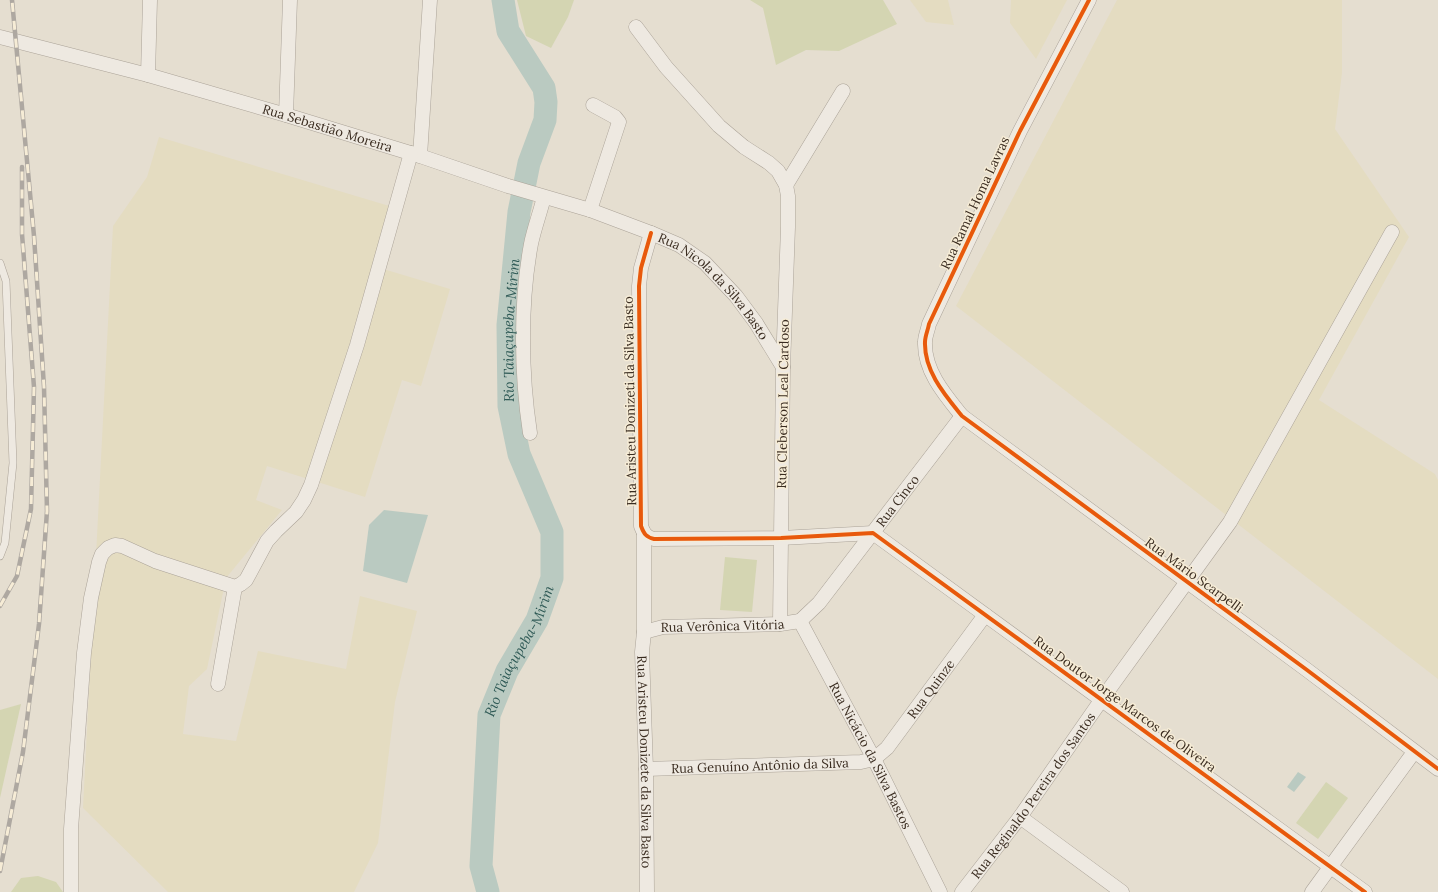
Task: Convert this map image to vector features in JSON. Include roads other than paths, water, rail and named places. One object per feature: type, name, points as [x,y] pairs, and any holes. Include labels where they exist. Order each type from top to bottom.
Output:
[{"type":"street","points":[[148,75],[150,0]]},
{"type":"street","points":[[286,115],[290,0]]},
{"type":"street","points":[[71,892],[71,829],[84,653],[91,598],[102,554],[108,548],[115,545],[122,546],[155,561],[235,587],[246,580],[267,541],[296,512],[304,500],[311,485],[357,345],[416,155],[430,0]]},
{"type":"street","name":"Rua Ramal Homa Lavras","points":[[962,416],[939,386],[928,364],[925,342],[929,324],[1020,131],[1089,0]]},
{"type":"street","points":[[636,27],[666,67],[714,122],[744,147],[769,163],[778,171],[786,185],[843,92]]},
{"type":"street","name":"Rua Sebastião Moreira","points":[[0,37],[148,75],[286,115],[416,155],[508,186],[590,210],[650,232]]},
{"type":"street","points":[[590,210],[619,122],[615,117],[593,105]]},
{"type":"street","name":"Rua Cleberson Leal Cardoso","points":[[780,624],[783,367],[788,228],[786,185]]},
{"type":"street","points":[[530,432],[525,404],[524,310],[531,243],[544,197]]},
{"type":"street","name":"Rua Nicola da Silva Basto","points":[[650,232],[679,245],[711,268],[736,296],[756,323],[783,367]]},
{"type":"street","name":"Rua Aristeu Donizeti da Silva Basto","points":[[644,632],[649,536],[641,526],[639,286],[641,268],[650,232]]},
{"type":"street","name":"Rua Reginaldo Pereira dos Santos","points":[[962,892],[1020,817],[1102,699],[1230,522],[1392,232]]},
{"type":"street","name":"Rua Cinco","points":[[800,620],[819,603],[962,416]]},
{"type":"street","name":"Rua Mário Scarpelli","points":[[962,416],[1307,670],[1438,769]]},
{"type":"street","points":[[649,536],[781,538],[873,533]]},
{"type":"street","name":"Rua Doutor Jorge Marcos de Oliveira","points":[[873,533],[1365,892]]},
{"type":"street","points":[[218,684],[235,587]]},
{"type":"street","name":"Rua Quinze","points":[[874,759],[887,748],[985,615]]},
{"type":"street","name":"Rua Verônica Vitória","points":[[644,632],[663,627],[780,624],[800,620]]},
{"type":"street","name":"Rua Nicácio da Silva Bastos","points":[[800,620],[874,759],[940,892]]},
{"type":"street","name":"Rua Aristeu Donizete da Silva Basto","points":[[644,632],[642,652],[646,770],[647,892]]},
{"type":"street","points":[[1312,892],[1414,752]]},
{"type":"street","name":"Rua Genuíno Antônio da Silva","points":[[646,770],[862,762],[874,759]]},
{"type":"street","points":[[1020,817],[1122,892]]},
{"type":"lane","points":[[0,263],[6,281],[13,463],[5,543],[0,556]]},
{"type":"waterway","name":"Rio Taiaçupeba-Mirim","points":[[488,892],[481,866],[489,715],[507,671],[537,620],[552,578],[552,532],[519,454],[509,406],[508,325],[519,212],[529,163],[545,120],[546,102],[544,88],[508,31],[503,0]]},
{"type":"railway","points":[[0,871],[23,752],[39,624],[47,511],[44,387],[34,236],[12,0]]},
{"type":"railway","points":[[0,606],[17,576],[31,509],[34,387],[22,234],[22,167]]}]
